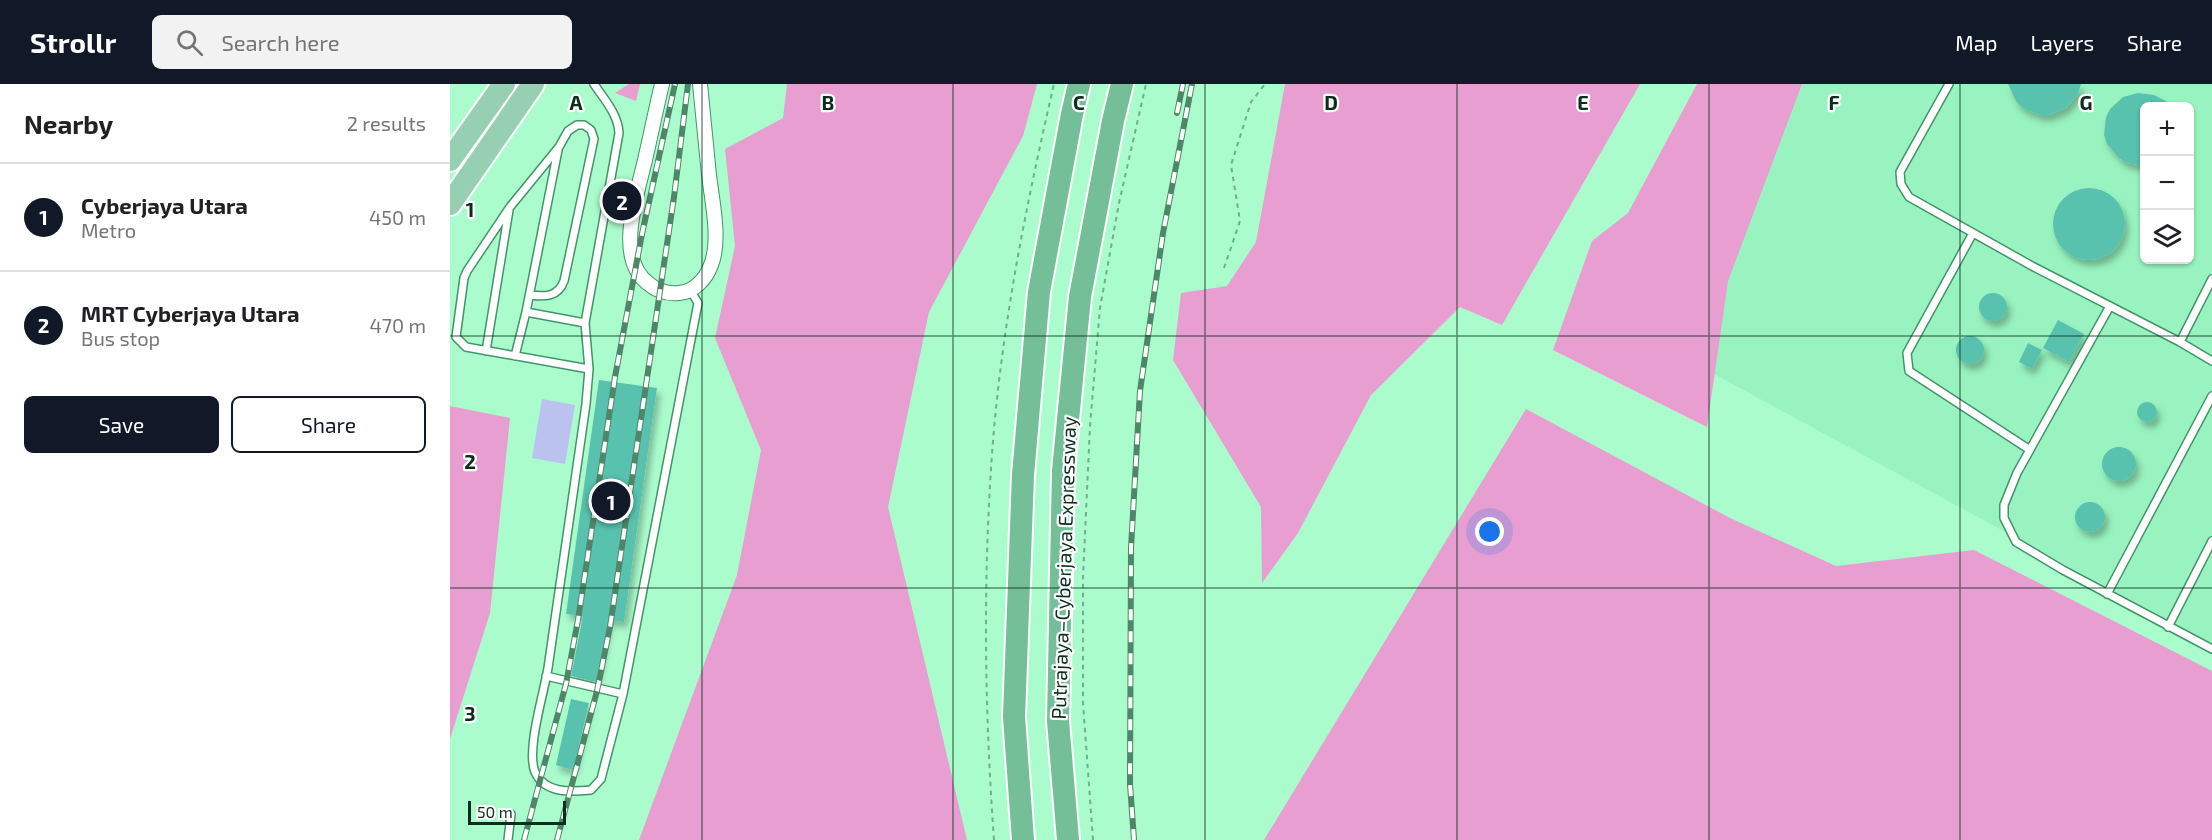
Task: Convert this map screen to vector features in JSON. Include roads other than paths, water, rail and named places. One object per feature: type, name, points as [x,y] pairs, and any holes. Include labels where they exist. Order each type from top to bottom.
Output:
[{"type":"highway","name":"Putrajaya–Cyberjaya Expressway","points":[[1023,840],[1014,717],[1023,475],[1039,292],[1079,84]]},
{"type":"highway","name":"Putrajaya–Cyberjaya Expressway","points":[[1068,840],[1058,721],[1063,471],[1080,297],[1122,84]]},
{"type":"main road","points":[[450,160],[504,84]]},
{"type":"main road","points":[[450,204],[533,84]]},
{"type":"street","points":[[662,84],[635,202],[630,251],[633,266],[651,287],[664,292],[679,293],[691,291],[701,282],[711,265],[715,238],[699,84]]},
{"type":"lane","points":[[594,84],[618,123],[619,133],[585,323],[589,369],[546,676],[532,758],[536,773],[548,788],[571,792],[591,790],[601,779],[623,694],[698,303],[691,291]]},
{"type":"lane","points":[[1949,84],[1900,172],[1901,184],[1909,197],[2212,361]]},
{"type":"lane","points":[[530,295],[544,297],[556,293],[562,286],[593,147],[594,139],[591,130],[584,125],[578,125],[568,131],[559,147],[510,207],[464,278],[456,337],[466,347],[589,369]]},
{"type":"lane","points":[[515,356],[530,295],[559,147]]},
{"type":"lane","points":[[486,351],[510,207]]},
{"type":"lane","points":[[1973,233],[1907,353],[1909,371],[2030,450]]},
{"type":"lane","points":[[2180,342],[2212,279]]},
{"type":"lane","points":[[2110,306],[2018,473],[2004,504],[2004,518],[2016,542],[2107,594],[2212,649]]},
{"type":"lane","points":[[526,312],[585,323]]},
{"type":"lane","points":[[2107,594],[2212,396]]},
{"type":"lane","points":[[2168,627],[2212,541]]},
{"type":"lane","points":[[546,676],[623,694]]},
{"type":"lane","points":[[508,840],[511,814]]},
{"type":"water","points":[[542,399],[575,405],[565,464],[532,458]]},
{"type":"railway","points":[[524,840],[566,684],[615,377],[642,234],[675,84]]},
{"type":"railway","points":[[557,840],[597,691],[610,627],[674,197],[688,84]]},
{"type":"railway","points":[[1177,113],[1183,84]]},
{"type":"railway","points":[[1134,840],[1130,784],[1131,548],[1140,391],[1163,233],[1192,84]]},
{"type":"place","name":"MRT Cyberjaya Utara","points":[[622,201]]},
{"type":"place","name":"Cyberjaya Utara","points":[[611,501]]}]
